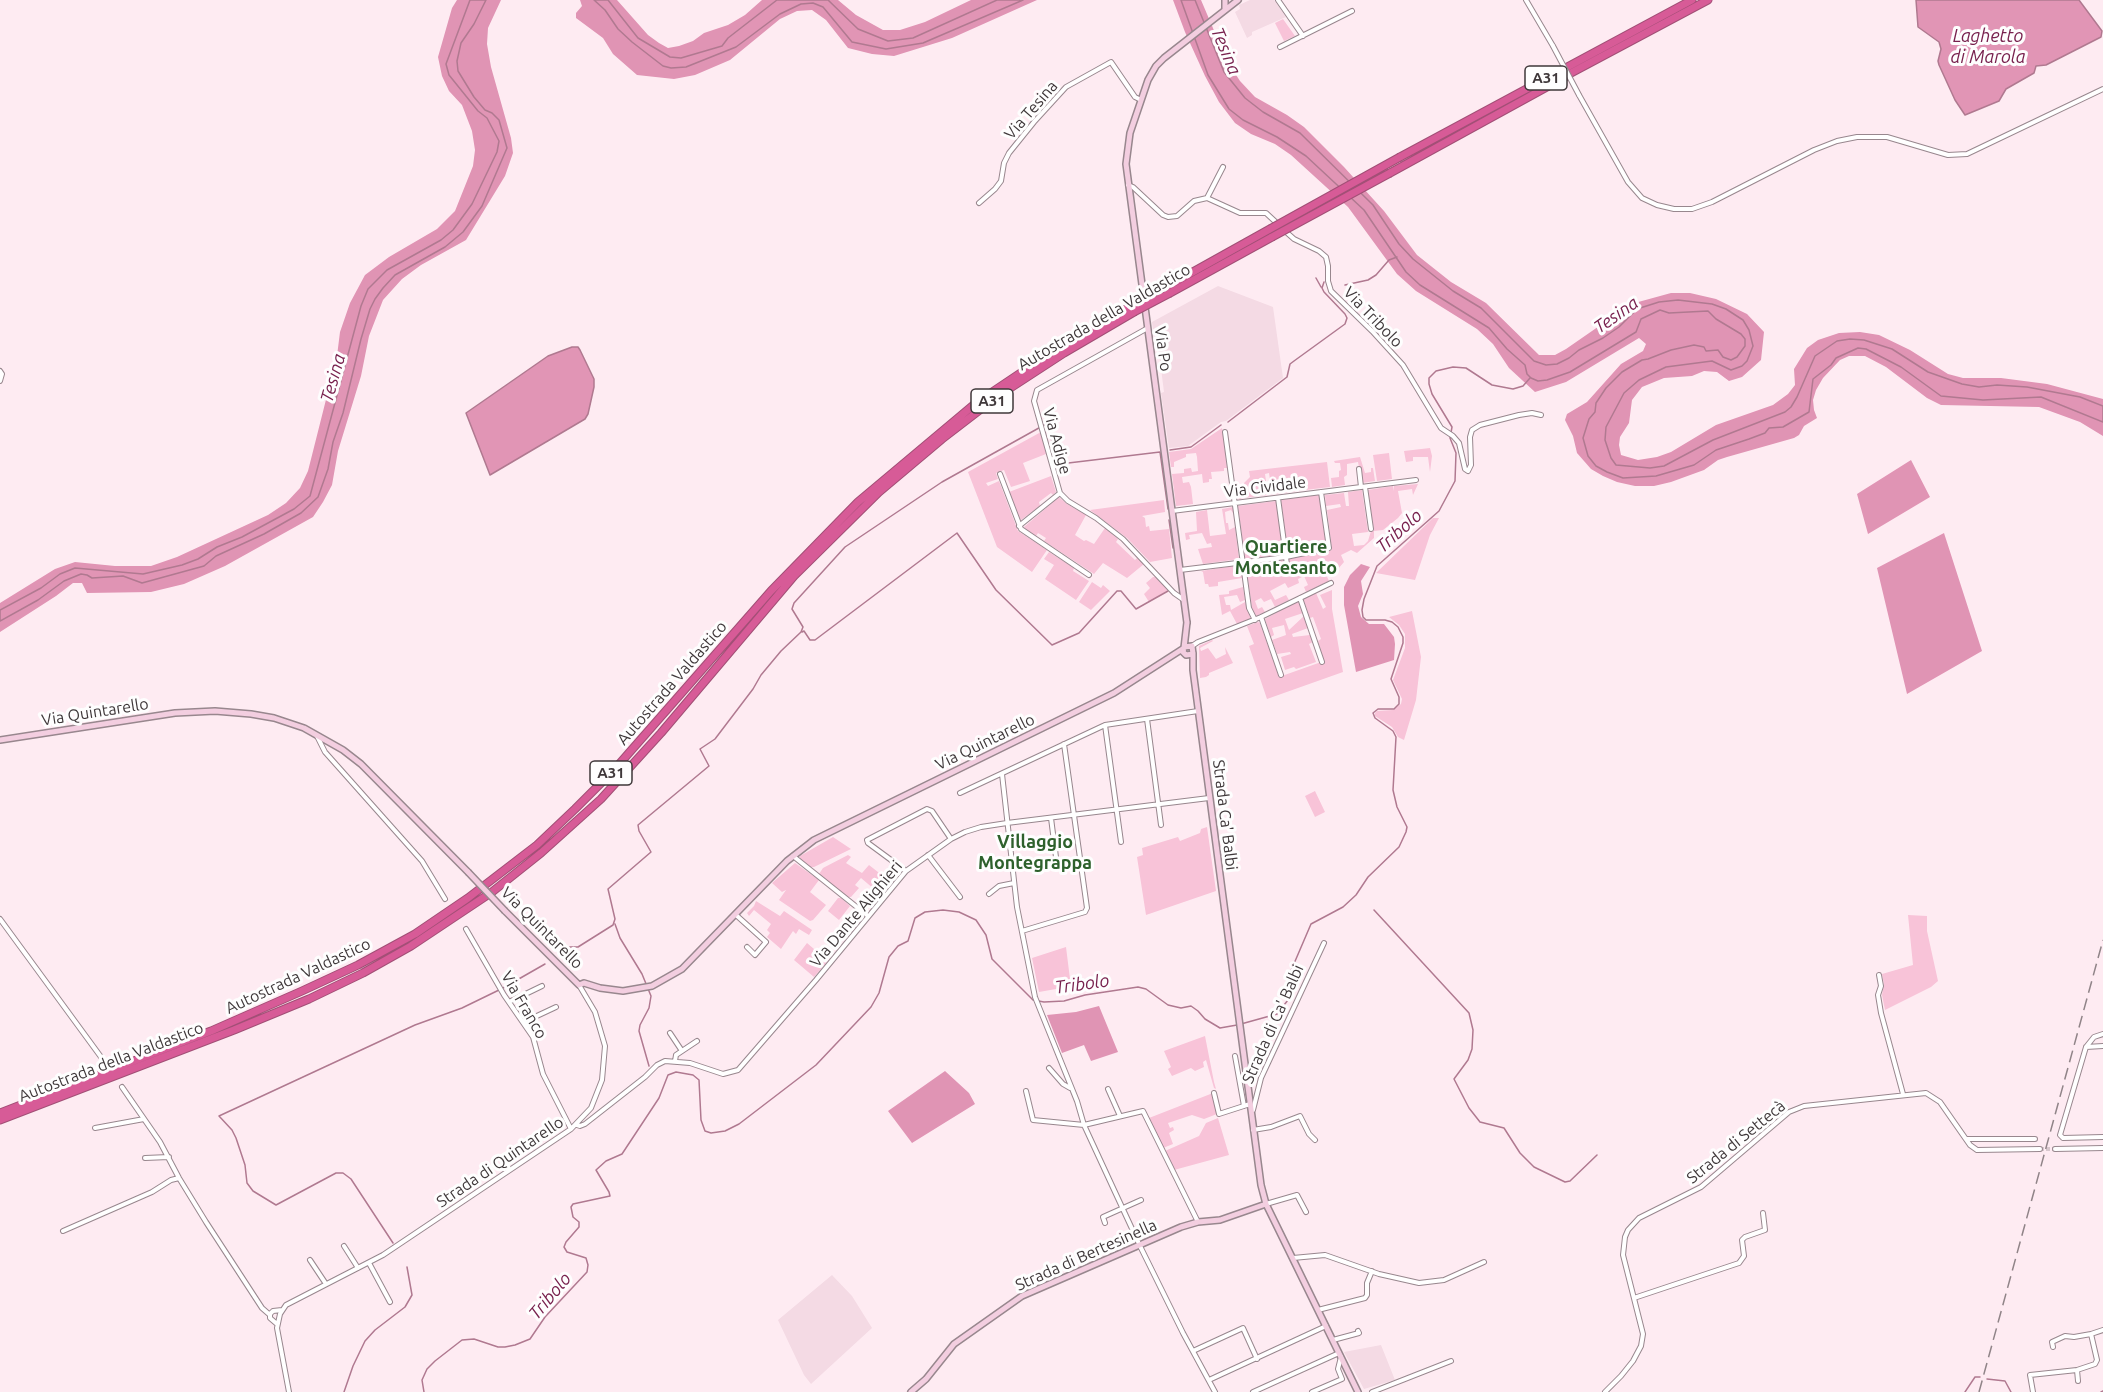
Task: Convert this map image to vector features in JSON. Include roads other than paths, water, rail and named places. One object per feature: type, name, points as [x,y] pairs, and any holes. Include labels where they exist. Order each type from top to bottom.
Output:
[{"type":"highway","name":"Autostrada della Valdastico","points":[[0,1120],[309,999],[363,973],[411,946],[489,894],[561,836],[614,785],[661,733],[794,576],[879,492],[998,396],[1134,309],[1170,293],[1400,157],[1692,0]]},
{"type":"highway","name":"Autostrada della Valdastico","points":[[1134,309],[1148,297],[1390,173],[1708,0]]},
{"type":"highway","name":"Autostrada Valdastico","points":[[0,1113],[211,1031],[303,992],[415,934],[468,898],[537,845],[575,810],[614,770],[771,591],[858,502],[976,403],[1058,348],[1134,309]]},
{"type":"street","points":[[1223,12],[1225,0],[1230,4],[1237,1]]},
{"type":"street","points":[[1278,0],[1303,36]]},
{"type":"street","points":[[1526,0],[1628,182],[1642,198],[1674,209],[1692,209],[1712,202],[1814,150],[1837,141],[1857,137],[1887,137],[1948,155],[1967,154],[2103,89]]},
{"type":"street","name":"Via Po","points":[[1190,648],[1127,185],[1127,148],[1141,100],[1152,73],[1164,58],[1237,1]]},
{"type":"street","points":[[1280,47],[1352,11]]},
{"type":"street","name":"Via Tesina","points":[[979,203],[1001,181],[1004,163],[1009,153],[1066,87],[1111,62],[1135,97],[1141,100]]},
{"type":"street","points":[[1127,185],[1134,187],[1163,215],[1177,216],[1194,201],[1207,198],[1223,167]]},
{"type":"street","name":"Via Tribolo","points":[[1207,198],[1240,213],[1266,213],[1294,239],[1323,254],[1328,261],[1328,281],[1331,291],[1372,331],[1403,366],[1442,428],[1453,436],[1462,449],[1465,468],[1468,471],[1471,465],[1472,430],[1480,425],[1519,415],[1532,413],[1541,415]]},
{"type":"street","name":"Via Adige","points":[[1146,329],[1037,390],[1035,401],[1060,493],[1123,539],[1174,593],[1184,600]]},
{"type":"street","points":[[0,371],[1,380]]},
{"type":"street","points":[[1225,432],[1249,608],[1255,620]]},
{"type":"street","points":[[1359,469],[1371,529]]},
{"type":"street","points":[[999,474],[1021,529],[1089,575]]},
{"type":"street","name":"Via Cividale","points":[[1172,511],[1416,480]]},
{"type":"street","points":[[1180,570],[1286,557],[1329,548],[1321,492]]},
{"type":"street","points":[[1019,526],[1060,493]]},
{"type":"street","points":[[1278,498],[1288,572]]},
{"type":"street","points":[[1186,655],[1190,656],[1190,648],[1201,641],[1255,620],[1331,583]]},
{"type":"street","points":[[1300,598],[1322,662]]},
{"type":"street","points":[[1261,617],[1281,675]]},
{"type":"street","name":"Via Quintarello","points":[[0,740],[175,713],[215,711],[274,718],[304,728],[361,764],[579,985],[584,983],[612,990],[650,986],[682,969],[792,856],[814,840],[1114,693],[1172,656],[1190,648]]},
{"type":"street","name":"Strada Ca' Balbi","points":[[1190,648],[1230,964]]},
{"type":"street","name":"Via Quintarello","points":[[1172,656],[1186,655]]},
{"type":"street","name":"Strada Ca' Balbi","points":[[1186,655],[1193,670]]},
{"type":"street","points":[[960,793],[1105,725],[1198,711]]},
{"type":"street","points":[[1147,719],[1161,825]]},
{"type":"street","points":[[1105,725],[1120,842]]},
{"type":"street","points":[[316,735],[325,752],[422,861],[445,899]]},
{"type":"street","points":[[1022,931],[1085,912],[1087,908],[1064,744]]},
{"type":"street","points":[[1002,774],[1014,883],[1035,997],[1084,1125],[1140,1246],[1215,1392]]},
{"type":"street","name":"Via Dante Alighieri","points":[[675,1061],[690,1063],[723,1074],[738,1070],[906,871],[951,839],[981,827],[1209,798]]},
{"type":"street","points":[[906,871],[867,840],[927,809],[932,811],[951,839]]},
{"type":"street","points":[[1051,818],[1057,865]]},
{"type":"street","points":[[928,855],[960,897]]},
{"type":"street","points":[[792,856],[868,916]]},
{"type":"street","points":[[989,894],[999,886],[1014,883]]},
{"type":"street","points":[[736,915],[766,942],[755,955],[747,947]]},
{"type":"street","points":[[0,919],[101,1058]]},
{"type":"street","name":"Via Franco","points":[[466,929],[509,1002],[533,1037],[543,1074],[571,1129]]},
{"type":"street","name":"Strada di Ca' Balbi","points":[[1251,1116],[1261,1078],[1324,943]]},
{"type":"street","name":"Strada di Ca' Balbi","points":[[1230,964],[1247,1105]]},
{"type":"street","points":[[1880,975],[1881,986],[1878,995],[1881,1013],[1903,1094]]},
{"type":"street","name":"Strada di Quintarello","points":[[270,1315],[273,1311],[282,1310],[289,1303],[369,1263],[577,1125],[591,1108],[599,1091],[605,1057],[604,1039],[599,1022],[590,1001],[579,985]]},
{"type":"street","points":[[509,1002],[542,986]]},
{"type":"street","points":[[524,1022],[556,1006]]},
{"type":"street","points":[[670,1033],[682,1052]]},
{"type":"street","points":[[2103,1034],[2094,1037],[2086,1047],[2060,1135],[2063,1138],[2103,1137]]},
{"type":"street","points":[[577,1125],[585,1124],[645,1077],[659,1063],[668,1060],[675,1061],[676,1055],[697,1041]]},
{"type":"street","points":[[2086,1047],[2103,1046]]},
{"type":"street","name":"Strada di Ca' Balbi","points":[[1235,1056],[1251,1116],[1257,1165],[1266,1204],[1358,1392]]},
{"type":"street","points":[[1050,1068],[1063,1084],[1071,1088]]},
{"type":"street","points":[[122,1087],[169,1157],[178,1178],[262,1308],[277,1324],[289,1392]]},
{"type":"street","points":[[1108,1089],[1120,1116]]},
{"type":"street","points":[[1026,1091],[1033,1120],[1084,1125],[1143,1111],[1198,1222]]},
{"type":"street","name":"Strada di Ca' Balbi","points":[[1214,1093],[1219,1114],[1247,1105]]},
{"type":"street","name":"Strada di Settecà","points":[[1605,1392],[1621,1376],[1641,1346],[1643,1334],[1623,1255],[1628,1230],[1639,1218],[1701,1187],[1795,1109],[1926,1093],[1935,1097],[1966,1139]]},
{"type":"street","points":[[1253,1130],[1271,1127],[1300,1116],[1309,1134],[1315,1140]]},
{"type":"street","points":[[95,1128],[144,1119]]},
{"type":"street","points":[[1966,1139],[2035,1139]]},
{"type":"street","points":[[1966,1139],[1977,1150],[2040,1149]]},
{"type":"street","points":[[2055,1149],[2103,1148]]},
{"type":"street","points":[[145,1158],[169,1157]]},
{"type":"street","points":[[63,1231],[152,1192],[178,1178]]},
{"type":"street","points":[[1266,1204],[1297,1195],[1306,1212]]},
{"type":"street","points":[[1105,1223],[1103,1217],[1141,1200]]},
{"type":"street","name":"Strada di Bertesinella","points":[[911,1392],[926,1379],[954,1344],[1022,1296],[1181,1227],[1198,1222],[1220,1220],[1266,1204]]},
{"type":"street","points":[[1634,1298],[1739,1263],[1744,1256],[1742,1240],[1765,1230],[1763,1213]]},
{"type":"street","points":[[344,1246],[358,1268]]},
{"type":"street","points":[[1293,1258],[1325,1255],[1410,1283],[1444,1280],[1484,1262]]},
{"type":"street","points":[[310,1260],[326,1284]]},
{"type":"street","points":[[369,1263],[390,1302]]},
{"type":"street","points":[[1318,1310],[1365,1298],[1367,1283],[1372,1271]]},
{"type":"street","points":[[277,1324],[282,1310]]},
{"type":"street","points":[[1209,1380],[1326,1326]]},
{"type":"street","points":[[1192,1351],[1243,1328],[1257,1359]]},
{"type":"street","points":[[2053,1347],[2052,1342],[2065,1336],[2077,1337],[2103,1330]]},
{"type":"street","points":[[1333,1340],[1359,1333],[1358,1331]]},
{"type":"street","points":[[2091,1334],[2097,1360]]},
{"type":"street","points":[[1312,1392],[1342,1379],[1338,1369],[1340,1355]]},
{"type":"street","points":[[1253,1392],[1340,1355]]},
{"type":"street","points":[[2034,1392],[2030,1375],[2077,1370],[2092,1366],[2097,1360],[2103,1358]]},
{"type":"street","points":[[1372,1392],[1451,1361]]},
{"type":"street","points":[[2077,1370],[2078,1381]]},
{"type":"water","name":"Tesina","points":[[470,0],[486,0],[461,43],[457,61],[458,71],[474,97],[485,110],[499,120],[507,148],[482,206],[463,232],[445,247],[395,275],[375,299],[361,339],[328,469],[318,497],[301,513],[264,534],[216,556],[204,566],[142,583],[123,576],[92,578],[81,574],[64,581],[38,600],[0,621],[0,610],[41,588],[60,574],[75,568],[143,574],[182,565],[294,509],[310,496],[361,306],[368,289],[387,270],[441,240],[453,230],[472,204],[497,152],[499,141],[487,118],[478,111],[449,75],[446,64]]},
{"type":"water","points":[[594,0],[608,0],[638,38],[670,57],[681,58],[722,46],[728,38],[777,0],[828,0],[858,29],[888,41],[913,38],[997,0],[1023,0],[923,43],[886,49],[852,42],[823,7],[813,3],[801,4],[780,14],[736,47],[686,67],[671,68],[663,66],[632,42]]},
{"type":"water","name":"Tesina","points":[[1181,0],[1195,0],[1224,72],[1245,98],[1263,112],[1300,133],[1373,205],[1399,244],[1413,259],[1453,291],[1481,308],[1534,361],[1546,365],[1557,364],[1619,327],[1637,309],[1659,302],[1678,300],[1712,304],[1726,309],[1743,320],[1749,330],[1753,346],[1747,361],[1742,366],[1731,370],[1712,361],[1666,367],[1639,380],[1624,393],[1606,427],[1605,440],[1616,465],[1650,468],[1664,466],[1713,440],[1785,412],[1797,397],[1815,356],[1837,341],[1850,339],[1864,340],[1892,349],[1928,372],[1962,384],[1979,387],[1997,385],[2027,387],[2080,397],[2103,406],[2103,422],[2041,397],[1983,400],[1941,396],[1901,367],[1866,349],[1858,348],[1836,358],[1813,379],[1809,412],[1783,427],[1769,428],[1765,433],[1716,450],[1694,465],[1656,476],[1623,478],[1607,472],[1596,466],[1588,456],[1583,438],[1589,419],[1595,412],[1596,403],[1606,388],[1622,372],[1642,360],[1671,350],[1694,345],[1704,347],[1706,351],[1718,350],[1723,357],[1731,360],[1737,357],[1745,346],[1745,339],[1741,334],[1716,319],[1708,311],[1669,313],[1660,310],[1641,319],[1636,332],[1570,372],[1547,380],[1538,381],[1531,378],[1527,374],[1525,365],[1489,328],[1420,285],[1406,272],[1364,210],[1306,156],[1277,137],[1243,120],[1229,109],[1208,75]]},
{"type":"water","name":"Laghetto di Marola","points":[[1916,0],[2079,0],[2102,31],[2101,37],[2046,65],[2036,66],[2034,73],[2006,89],[1999,101],[1965,115],[1955,100],[1939,65],[1941,49],[1939,42],[1918,27]]},
{"type":"water","points":[[578,347],[594,379],[588,414],[585,419],[490,475],[466,413],[548,356]]},
{"type":"waterway","points":[[1345,285],[1368,280],[1376,275],[1389,260],[1397,257]]},
{"type":"waterway","points":[[1316,278],[1321,287]]},
{"type":"waterway","points":[[1228,422],[1287,377],[1290,364],[1345,324],[1347,318],[1324,292],[1322,288],[1324,282]]},
{"type":"waterway","name":"Tribolo","points":[[1241,1024],[1277,1014],[1288,1000],[1290,973],[1311,924],[1343,907],[1356,895],[1368,877],[1399,847],[1406,832],[1407,827],[1397,807],[1393,790],[1396,737],[1393,731],[1375,718],[1373,713],[1378,709],[1394,709],[1399,704],[1399,697],[1391,679],[1403,637],[1398,627],[1392,622],[1366,620],[1362,610],[1377,566],[1439,511],[1455,481],[1456,453],[1450,438],[1452,427],[1432,394],[1429,378],[1436,371],[1453,367],[1466,368],[1492,385],[1513,389],[1523,386],[1530,378]]},
{"type":"waterway","points":[[565,947],[578,947],[613,925],[615,919],[608,889],[651,852],[638,825],[709,766],[700,749],[715,739],[761,675],[801,632],[803,627],[792,609],[794,603],[845,547],[942,482],[1046,424],[1057,463],[1060,464],[1160,452],[1168,509]]},
{"type":"waterway","points":[[1170,450],[1191,447],[1221,425]]},
{"type":"waterway","points":[[1169,520],[1173,548]]},
{"type":"waterway","points":[[802,632],[804,631],[810,640],[815,640],[957,533],[996,590],[1052,645],[1079,633],[1117,591],[1121,591],[1136,609],[1168,591]]},
{"type":"waterway","name":"Tribolo","points":[[424,1392],[422,1380],[427,1369],[462,1340],[474,1339],[505,1347],[530,1339],[545,1317],[587,1272],[586,1258],[567,1252],[564,1247],[579,1227],[579,1222],[573,1217],[571,1207],[573,1204],[610,1196],[596,1170],[606,1161],[622,1154],[659,1098],[668,1075],[676,1072],[693,1075],[699,1080],[701,1120],[705,1131],[711,1133],[725,1131],[739,1124],[816,1065],[871,1007],[879,993],[889,957],[898,946],[908,941],[915,918],[925,912],[943,910],[959,912],[976,920],[986,935],[992,959],[1033,1000],[1064,1001],[1085,995],[1138,987],[1146,989],[1168,1005],[1181,1008],[1191,1006],[1205,1019],[1220,1028],[1237,1025]]},
{"type":"waterway","points":[[1374,910],[1469,1013],[1473,1030],[1472,1049],[1468,1060],[1454,1079],[1469,1108],[1480,1122],[1504,1128],[1520,1153],[1534,1167],[1565,1182],[1570,1181],[1597,1155]]},
{"type":"waterway","points":[[615,924],[651,996],[649,1008],[639,1031],[649,1066]]},
{"type":"waterway","points":[[503,988],[545,964]]},
{"type":"waterway","points":[[393,1243],[351,1179],[343,1173],[336,1173],[276,1205],[253,1191],[247,1183],[245,1165],[236,1138],[219,1116],[415,1025],[462,1008],[499,990]]},
{"type":"waterway","points":[[344,1392],[365,1341],[375,1330],[405,1307],[412,1295],[407,1267]]},
{"type":"waterway","points":[[1965,1392],[1975,1377],[1980,1377]]},
{"type":"waterway","points":[[1987,1379],[2005,1381],[2011,1392]]},
{"type":"tunnel","points":[[2040,1149],[2055,1149]]},
{"type":"railway","points":[[1979,1392],[2103,940]]},
{"type":"district","name":"Quartiere Montesanto","points":[[1286,557]]},
{"type":"district","name":"Villaggio Montegrappa","points":[[1035,852]]}]
